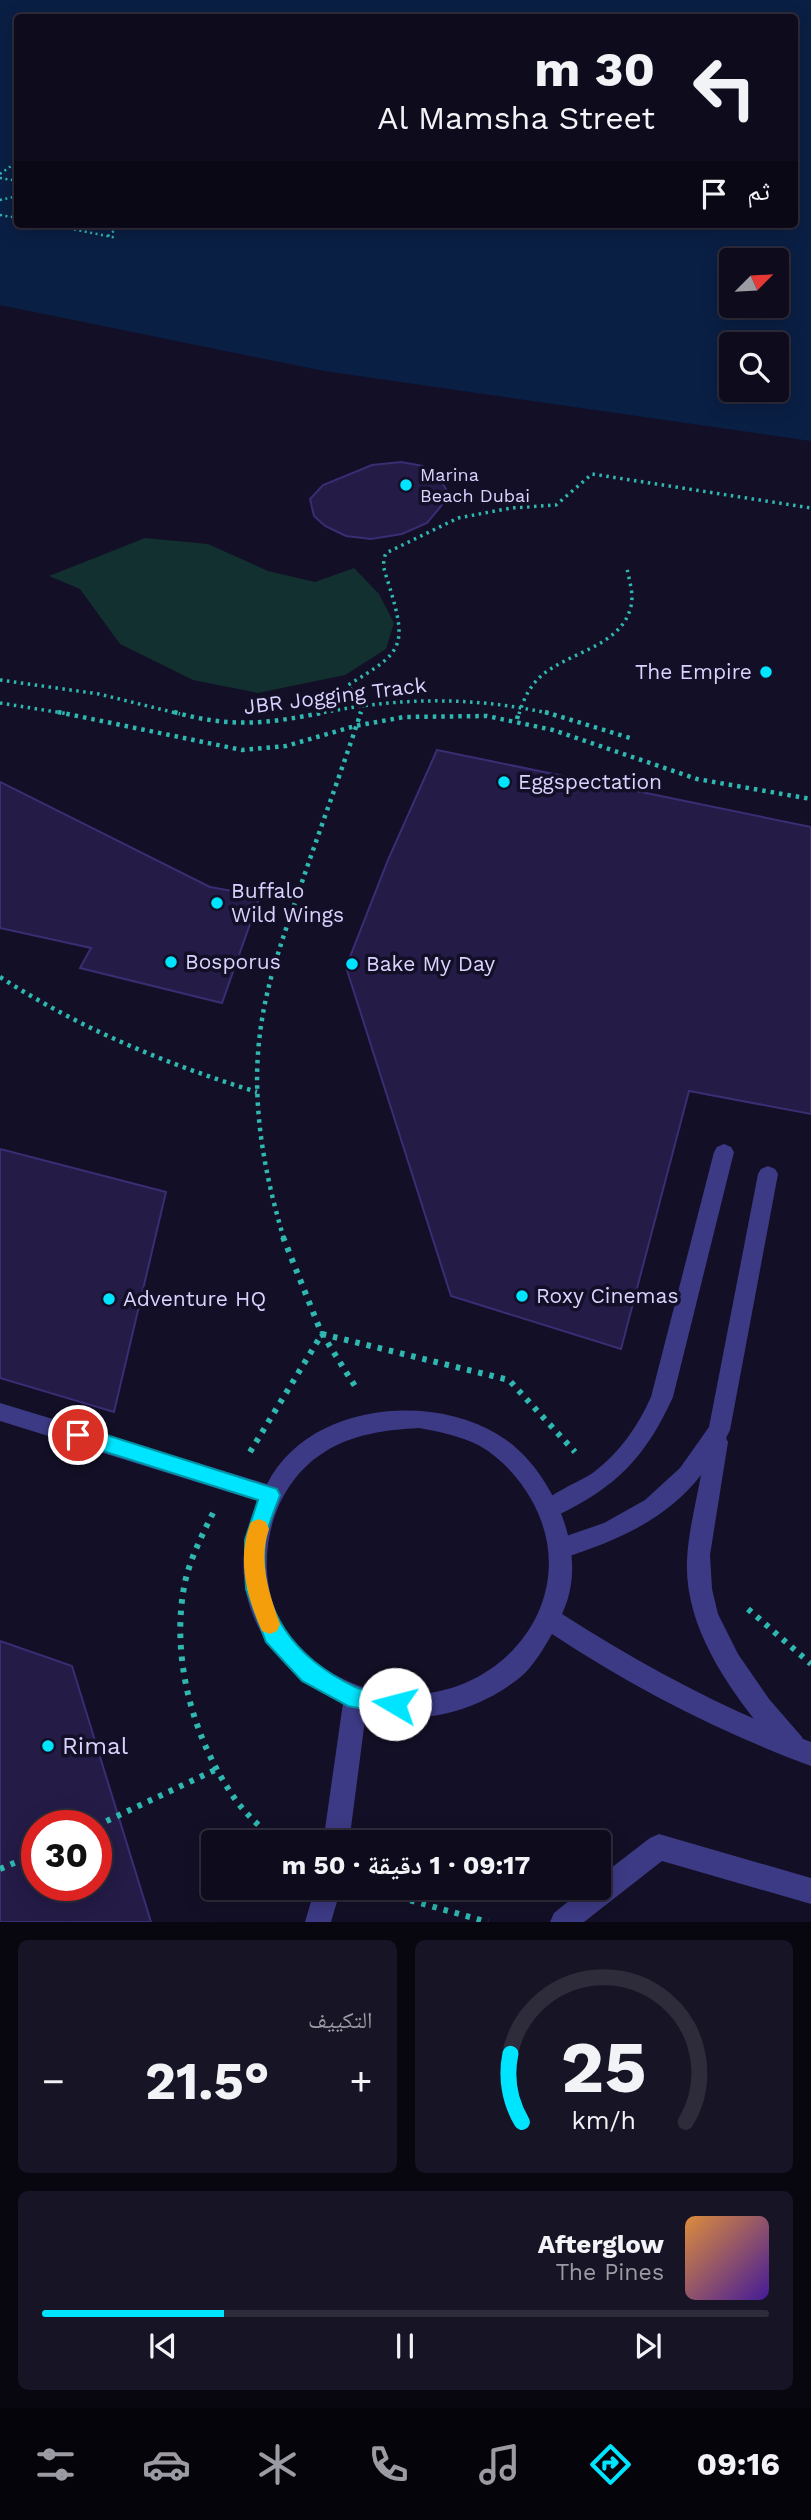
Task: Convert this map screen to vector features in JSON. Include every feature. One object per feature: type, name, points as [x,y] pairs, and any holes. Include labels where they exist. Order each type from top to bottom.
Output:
[{"type":"street","points":[[550,1508],[577,1497],[601,1482],[639,1443],[652,1421],[662,1397],[724,1152]]},
{"type":"street","points":[[768,1174],[719,1430],[698,1565],[704,1603],[738,1678],[764,1714],[803,1751]]},
{"type":"street","points":[[0,1412],[270,1495]]},
{"type":"street","points":[[419,1418],[460,1427],[497,1445],[527,1473],[550,1508],[561,1548],[559,1584],[550,1619],[518,1664],[471,1694],[414,1707],[356,1699],[310,1674],[274,1635],[256,1589],[255,1540],[270,1495],[298,1460],[335,1435],[377,1421],[419,1418]]},
{"type":"street","points":[[561,1548],[602,1536],[640,1517],[673,1493],[700,1463],[719,1430]]},
{"type":"street","points":[[550,1619],[624,1668],[706,1712],[803,1751]]},
{"type":"street","points":[[338,1830],[356,1699]]},
{"type":"street","points":[[563,1922],[659,1847],[811,1891]]},
{"type":"street","points":[[318,1922],[324,1900]]},
{"type":"path","points":[[0,176],[14,164]]},
{"type":"path","points":[[65,228],[117,238]]},
{"type":"path","points":[[108,236],[117,228]]},
{"type":"path","points":[[377,1421],[322,1334],[286,1250],[265,1170],[257,1092],[259,1041],[266,994],[279,948],[363,705],[348,685],[383,664],[396,649],[401,624],[382,564],[386,553],[458,518],[511,508],[556,505],[592,474],[811,508]]},
{"type":"path","points":[[517,719],[539,677],[571,655],[594,646],[612,634],[624,620],[631,605],[627,568]]},
{"type":"path","name":"JBR Jogging Track","points":[[0,680],[80,691],[230,724],[284,721],[363,705],[437,699],[522,705],[576,719],[630,738]]},
{"type":"path","points":[[0,703],[68,714],[242,750],[268,751],[293,747],[356,726],[398,717],[442,714],[517,719],[664,770],[716,783],[811,799]]},
{"type":"path","points":[[0,977],[73,1022],[130,1049],[191,1073],[257,1092]]},
{"type":"path","points":[[322,1334],[509,1380],[601,1482]]},
{"type":"path","points":[[698,1565],[811,1664]]},
{"type":"path","points":[[112,1818],[217,1769]]},
{"type":"path","points":[[0,1869],[21,1860]]},
{"type":"path","points":[[409,1900],[488,1922]]},
{"type":"green space","points":[[145,538],[208,544],[268,571],[315,582],[354,568],[379,594],[394,623],[386,649],[345,675],[258,693],[193,680],[120,644],[80,589],[49,576]]},
{"type":"water","points":[[0,0],[811,0],[811,441],[324,371],[0,305]]},
{"type":"building","points":[[401,462],[423,466],[439,478],[448,492],[442,505],[427,523],[402,534],[371,539],[346,536],[325,526],[314,516],[310,499],[323,485],[372,465]]},
{"type":"building","points":[[437,750],[811,827],[811,1114],[689,1091],[621,1349],[451,1296],[346,967],[388,860]]},
{"type":"building","points":[[0,782],[210,887],[260,896],[222,1003],[80,968],[91,948],[0,928]]},
{"type":"building","points":[[0,1149],[166,1192],[114,1412],[0,1378]]},
{"type":"building","name":"Rimal","points":[[0,1641],[72,1666],[151,1922],[0,1922]]},
{"type":"slow traffic","points":[[259,1529],[255,1540],[256,1589],[270,1624]]},
{"type":"place","name":"Marina Beach Dubai","points":[[406,485]]},
{"type":"place","name":"The Empire","points":[[766,672]]},
{"type":"place","name":"Eggspectation","points":[[504,782]]},
{"type":"place","name":"Buffalo Wild Wings","points":[[217,903]]},
{"type":"place","name":"Bosporus","points":[[171,962]]},
{"type":"place","name":"Bake My Day","points":[[352,964]]},
{"type":"place","name":"Roxy Cinemas","points":[[522,1296]]},
{"type":"place","name":"Adventure HQ","points":[[109,1299]]},
{"type":"place","name":"Rimal","points":[[48,1746]]},
{"type":"route","points":[[78,1435],[270,1495],[255,1540],[256,1589],[274,1635],[310,1674],[356,1699],[395,1704]]}]
